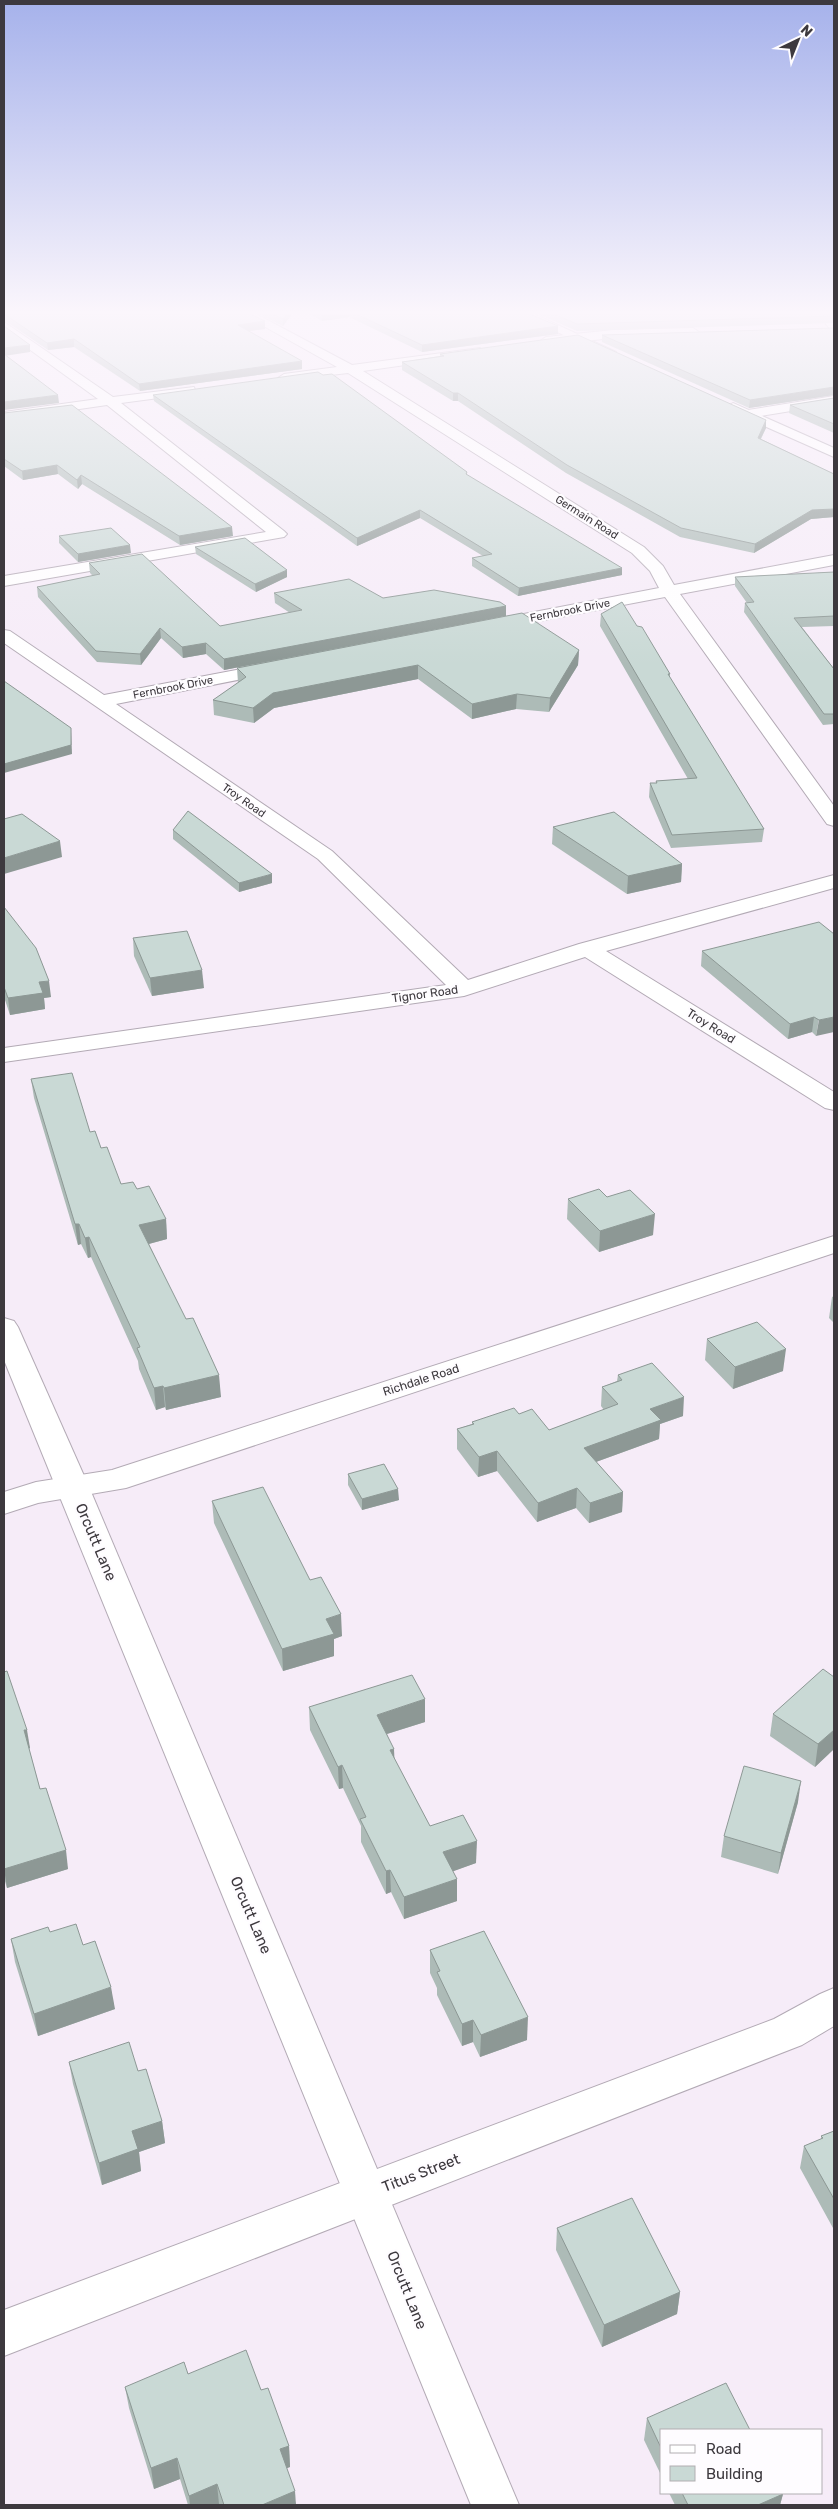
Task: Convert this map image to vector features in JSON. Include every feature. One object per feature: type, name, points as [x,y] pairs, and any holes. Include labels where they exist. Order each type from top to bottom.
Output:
[{"type":"street","points":[[4,581],[279,534],[148,431]]},
{"type":"street","name":"Germain Road","points":[[449,431],[638,550],[657,569],[669,592],[834,820]]},
{"type":"street","points":[[786,431],[834,453]]},
{"type":"street","name":"Fernbrook Drive","points":[[478,628],[834,560]]},
{"type":"street","name":"Troy Road","points":[[4,635],[324,855],[464,989]]},
{"type":"street","name":"Fernbrook Drive","points":[[101,701],[284,666]]},
{"type":"street","name":"Tignor Road","points":[[4,1055],[464,989],[587,949],[834,881]]},
{"type":"street","name":"Troy Road","points":[[587,949],[834,1102]]},
{"type":"street","name":"Richdale Road","points":[[4,1503],[36,1494],[115,1480],[834,1244]]},
{"type":"street","name":"Orcutt Lane","points":[[4,1328],[73,1487],[368,2194],[495,2505]]},
{"type":"street","name":"Titus Street","points":[[4,2333],[788,2032],[834,2006]]},
{"type":"building","points":[[4,431],[106,431],[232,527],[179,536],[81,475],[77,480],[57,465],[22,471],[4,459]]},
{"type":"building","points":[[204,431],[411,431],[467,472],[466,474],[622,568],[519,588],[472,558],[492,554],[420,510],[357,538]]},
{"type":"building","points":[[516,431],[761,431],[758,438],[834,474],[834,509],[812,510],[755,544],[681,528],[567,465]]},
{"type":"building","points":[[111,528],[130,545],[78,554],[59,536]]},
{"type":"building","points":[[245,538],[287,570],[255,584],[195,547]]},
{"type":"building","points":[[142,554],[220,626],[302,610],[274,593],[349,579],[383,598],[434,590],[500,602],[506,606],[224,659],[206,643],[182,647],[160,628],[140,654],[96,651],[37,587],[100,574],[89,563]]},
{"type":"building","points":[[834,572],[834,616],[794,618],[834,669],[834,714],[824,714],[745,603],[754,602],[735,577]]},
{"type":"building","points":[[622,602],[637,626],[642,627],[670,674],[668,674],[764,829],[672,835],[650,783],[697,778],[601,614]]},
{"type":"building","points":[[522,613],[579,650],[550,698],[517,694],[472,704],[418,665],[273,693],[253,708],[213,700],[246,677],[237,668]]},
{"type":"building","points":[[4,681],[71,728],[71,745],[4,764]]},
{"type":"building","points":[[188,811],[272,874],[239,883],[173,830]]},
{"type":"building","points":[[614,812],[682,864],[628,876],[553,827]]},
{"type":"building","points":[[22,814],[60,841],[4,858],[4,819]]},
{"type":"building","points":[[4,907],[36,948],[49,981],[39,982],[43,993],[8,998],[4,987]]},
{"type":"building","points":[[819,922],[834,934],[834,1017],[819,1020],[814,1017],[790,1024],[702,951]]},
{"type":"building","points":[[187,931],[202,970],[150,978],[133,938]]},
{"type":"building","points":[[72,1073],[90,1132],[95,1131],[101,1148],[107,1147],[121,1184],[133,1182],[137,1189],[149,1186],[166,1219],[139,1225],[186,1319],[193,1318],[219,1375],[164,1388],[163,1386],[154,1388],[137,1348],[140,1347],[89,1237],[85,1238],[79,1224],[75,1224],[31,1079]]},
{"type":"building","points":[[599,1189],[607,1197],[630,1190],[655,1214],[600,1231],[568,1199]]},
{"type":"building","points":[[757,1322],[786,1349],[735,1367],[707,1339]]},
{"type":"building","points":[[652,1363],[684,1397],[650,1409],[661,1420],[584,1448],[623,1492],[590,1503],[577,1488],[538,1503],[497,1451],[479,1457],[457,1429],[514,1408],[519,1414],[532,1409],[549,1430],[618,1404],[602,1387],[622,1380],[618,1375]]},
{"type":"building","points":[[384,1464],[398,1489],[362,1499],[348,1474]]},
{"type":"building","points":[[263,1487],[310,1580],[321,1577],[341,1614],[326,1619],[334,1634],[282,1649],[212,1501]]},
{"type":"building","points":[[823,1669],[834,1677],[834,1730],[818,1744],[773,1714]]},
{"type":"building","points":[[7,1671],[27,1730],[24,1730],[40,1789],[46,1788],[66,1850],[4,1869],[4,1672]]},
{"type":"building","points":[[412,1675],[425,1699],[377,1715],[394,1749],[390,1750],[430,1826],[463,1815],[477,1841],[443,1852],[457,1879],[404,1897],[390,1870],[386,1871],[360,1819],[366,1817],[342,1765],[338,1767],[309,1707]]},
{"type":"building","points":[[744,1766],[801,1781],[781,1853],[724,1836]]},
{"type":"building","points":[[76,1924],[83,1945],[95,1941],[111,1987],[34,2014],[11,1939],[48,1927],[50,1932]]},
{"type":"building","points":[[484,1931],[528,2017],[481,2035],[473,2020],[462,2024],[437,1972],[440,1971],[430,1950]]},
{"type":"building","points":[[129,2042],[138,2071],[146,2069],[162,2121],[132,2131],[138,2149],[99,2163],[69,2062]]},
{"type":"building","points":[[834,2131],[834,2199],[804,2146]]},
{"type":"building","points":[[632,2198],[680,2292],[604,2325],[557,2228]]},
{"type":"building","points":[[246,2350],[261,2390],[268,2388],[289,2446],[280,2449],[295,2491],[262,2505],[224,2505],[217,2484],[189,2496],[177,2458],[151,2468],[125,2387],[184,2362],[188,2374]]},
{"type":"building","points":[[726,2383],[749,2429],[660,2429],[660,2446],[647,2418]]},
{"type":"building","points":[[682,2494],[783,2494],[758,2505],[688,2505]]}]
